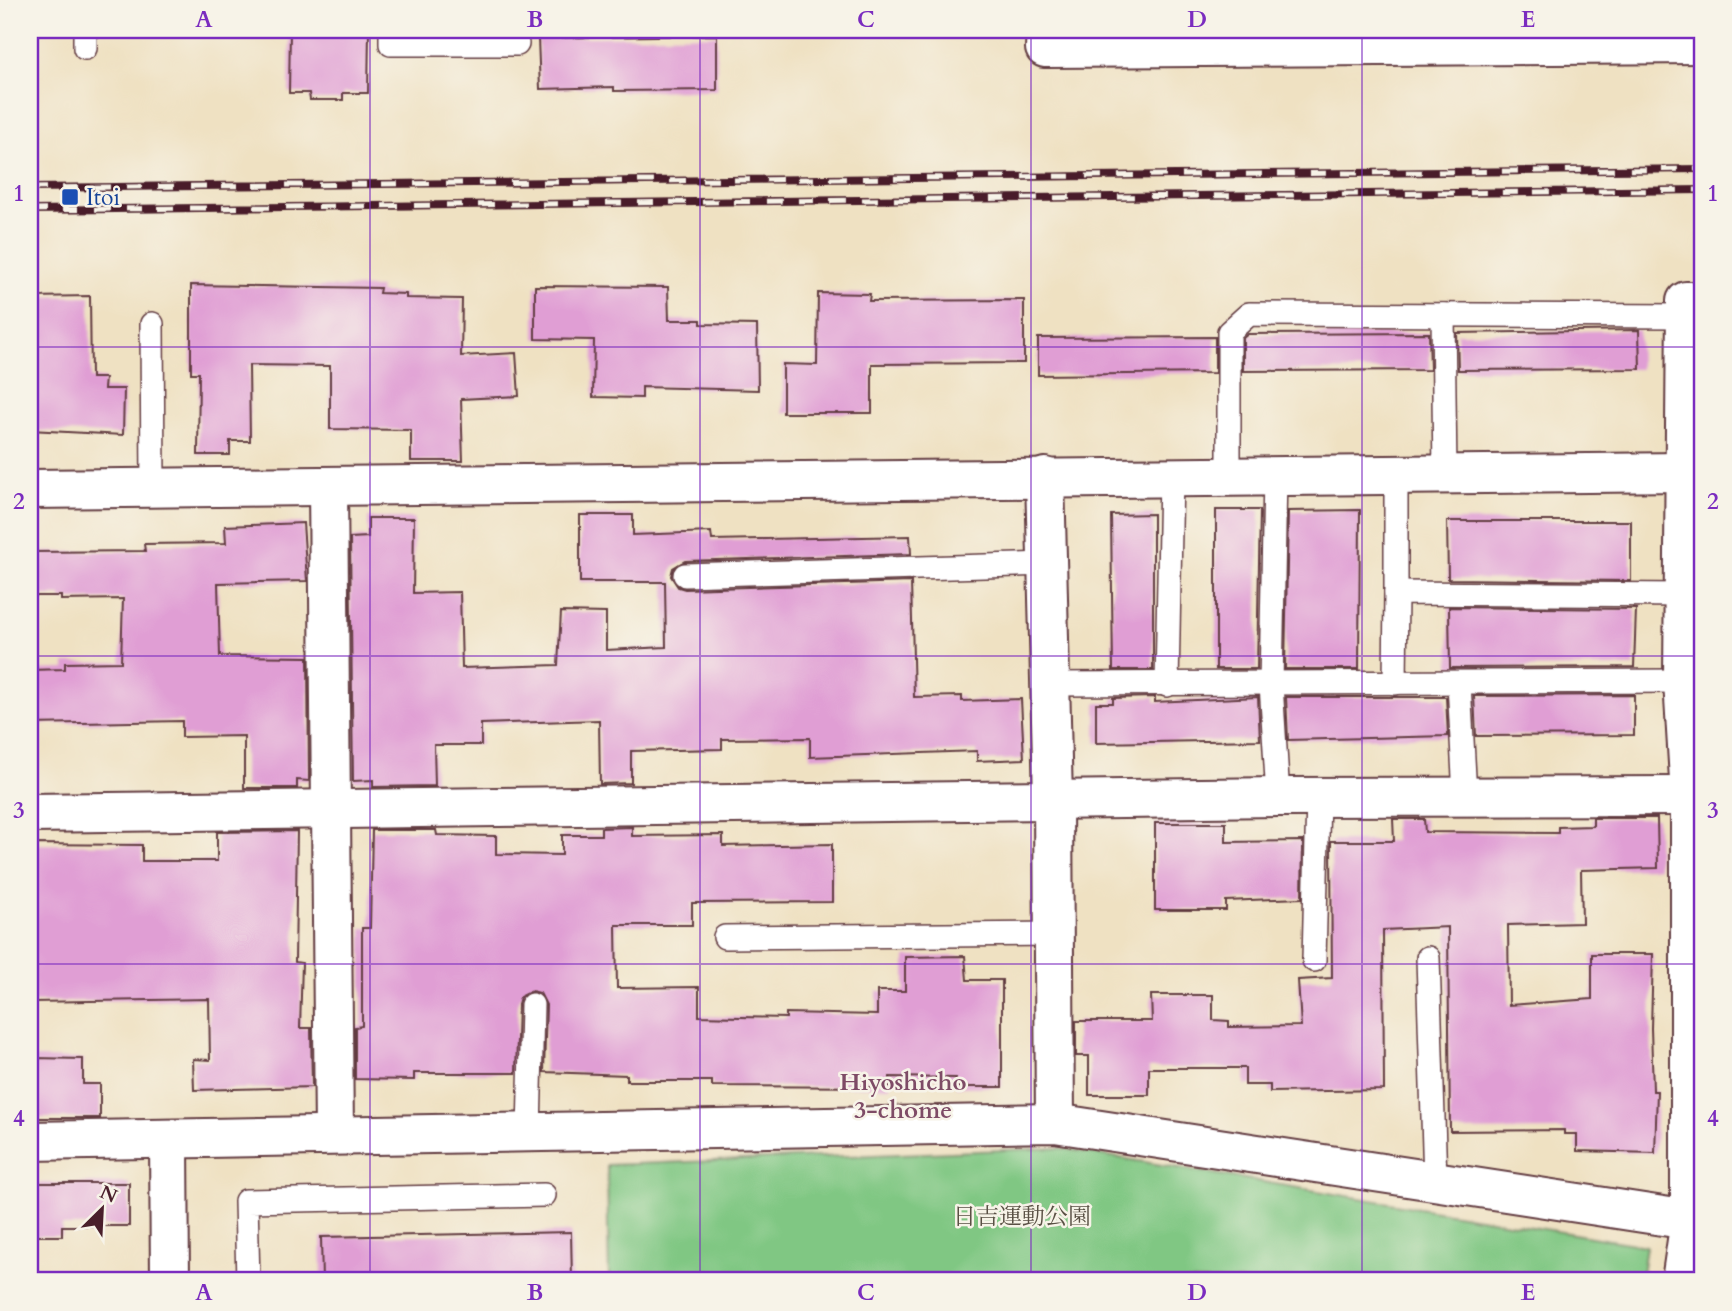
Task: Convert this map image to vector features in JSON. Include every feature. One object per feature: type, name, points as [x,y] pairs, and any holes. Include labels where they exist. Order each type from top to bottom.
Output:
[{"type":"street","points":[[1046,30],[1045,48],[1702,44]]},
{"type":"street","points":[[1681,1281],[1696,1221],[1690,796],[1683,681],[1685,472],[1694,309]]},
{"type":"street","points":[[30,489],[1685,472]]},
{"type":"street","points":[[1045,477],[1054,800],[1055,1123]]},
{"type":"street","points":[[328,486],[334,1135]]},
{"type":"street","points":[[30,813],[1278,797],[1690,796]]},
{"type":"street","points":[[30,1141],[1055,1123],[1696,1221]]},
{"type":"street","points":[[169,1140],[170,1281]]},
{"type":"lane","points":[[391,30],[391,44],[517,44]]},
{"type":"lane","points":[[1229,476],[1229,332],[1249,314],[1443,315],[1694,309]]},
{"type":"lane","points":[[1443,315],[1445,474]]},
{"type":"lane","points":[[152,324],[153,488]]},
{"type":"lane","points":[[1395,683],[1396,474]]},
{"type":"lane","points":[[1275,475],[1271,684],[1278,797]]},
{"type":"lane","points":[[1167,685],[1171,476]]},
{"type":"lane","points":[[685,575],[1047,564]]},
{"type":"lane","points":[[1396,593],[1684,594]]},
{"type":"lane","points":[[1050,684],[1683,681]]},
{"type":"lane","points":[[1459,683],[1465,796]]},
{"type":"lane","points":[[1314,960],[1318,797]]},
{"type":"lane","points":[[725,937],[1054,934]]},
{"type":"lane","points":[[1428,958],[1435,1181]]},
{"type":"lane","points":[[529,1134],[532,1005]]},
{"type":"lane","points":[[248,1281],[246,1201],[544,1195]]},
{"type":"green space","name":"日吉運動公園","points":[[1060,1148],[1646,1246],[1641,1281],[609,1281],[607,1165]]},
{"type":"building","points":[[290,30],[369,30],[368,93],[343,93],[343,100],[310,100],[309,93],[289,93]]},
{"type":"building","points":[[717,35],[717,90],[614,91],[614,87],[540,89],[538,38]]},
{"type":"building","points":[[191,285],[380,288],[379,293],[406,294],[406,298],[462,299],[461,356],[516,353],[519,396],[461,399],[463,461],[411,461],[411,430],[330,429],[330,366],[249,365],[250,441],[230,441],[230,455],[198,455],[199,373],[191,373]]},
{"type":"building","points":[[535,286],[668,287],[669,320],[701,320],[701,324],[757,325],[758,390],[642,387],[642,398],[593,397],[594,340],[535,339]]},
{"type":"building","points":[[818,293],[870,294],[869,301],[1024,300],[1024,363],[872,364],[872,413],[783,413],[783,364],[817,365]]},
{"type":"building","points":[[90,296],[91,378],[105,378],[104,389],[124,389],[123,435],[30,430],[30,297]]},
{"type":"building","points":[[1639,330],[1640,369],[1458,370],[1457,333]]},
{"type":"building","points":[[1429,333],[1430,370],[1243,371],[1243,338],[1248,334]]},
{"type":"building","points":[[1215,337],[1215,373],[1038,375],[1038,338]]},
{"type":"building","points":[[1216,510],[1260,510],[1257,669],[1216,669]]},
{"type":"building","points":[[1360,510],[1359,669],[1285,669],[1288,511]]},
{"type":"building","points":[[1153,514],[1153,670],[1113,670],[1111,515]]},
{"type":"building","points":[[580,515],[633,515],[633,535],[711,532],[712,540],[910,536],[911,554],[685,561],[673,568],[671,576],[678,587],[685,589],[911,582],[914,697],[962,696],[962,701],[1021,699],[1024,759],[977,761],[977,751],[810,757],[810,738],[722,739],[722,749],[631,751],[631,783],[600,784],[599,720],[481,724],[481,745],[434,745],[435,786],[373,787],[373,780],[353,781],[350,538],[368,537],[368,518],[414,518],[413,593],[460,592],[462,668],[558,665],[561,612],[606,613],[606,650],[666,647],[665,582],[580,582]]},
{"type":"building","points":[[1447,521],[1631,521],[1631,581],[1448,579]]},
{"type":"building","points":[[303,523],[307,581],[218,583],[220,656],[308,657],[309,781],[297,780],[297,788],[244,788],[244,736],[182,737],[182,721],[30,724],[30,670],[65,669],[65,663],[121,662],[123,599],[61,600],[61,596],[30,596],[30,552],[145,551],[144,544],[226,543],[225,526]]},
{"type":"building","points":[[1449,607],[1636,609],[1634,667],[1450,668]]},
{"type":"building","points":[[1634,695],[1634,735],[1476,736],[1474,696]]},
{"type":"building","points":[[1155,697],[1155,702],[1258,697],[1260,740],[1096,743],[1096,703],[1113,703],[1113,698]]},
{"type":"building","points":[[1286,697],[1446,697],[1448,736],[1288,740]]},
{"type":"building","points":[[1593,818],[1657,818],[1658,868],[1581,870],[1582,923],[1508,925],[1509,1005],[1592,999],[1592,954],[1653,954],[1651,1028],[1653,1091],[1657,1091],[1655,1153],[1577,1151],[1577,1134],[1564,1134],[1564,1130],[1450,1131],[1448,927],[1383,930],[1384,1090],[1270,1092],[1270,1085],[1245,1085],[1245,1068],[1149,1068],[1149,1095],[1089,1095],[1089,1056],[1076,1056],[1076,1021],[1152,1021],[1151,995],[1213,995],[1213,1020],[1229,1021],[1229,1027],[1301,1026],[1298,980],[1332,978],[1331,841],[1394,841],[1393,819],[1424,819],[1425,832],[1558,833],[1558,827],[1593,826]]},
{"type":"building","points":[[1155,823],[1226,823],[1226,842],[1303,841],[1302,898],[1226,901],[1226,910],[1155,910]]},
{"type":"building","points":[[632,827],[632,836],[723,835],[723,846],[832,844],[832,902],[692,903],[692,925],[616,925],[617,988],[699,987],[699,1016],[786,1018],[786,1013],[877,1015],[877,991],[905,991],[905,957],[965,956],[967,980],[1002,980],[1002,1087],[956,1087],[956,1078],[890,1077],[890,1087],[712,1086],[712,1081],[627,1081],[627,1075],[544,1072],[546,1005],[540,993],[532,991],[520,997],[518,1004],[516,1073],[414,1073],[414,1080],[355,1079],[355,1027],[362,1026],[362,928],[370,928],[372,830],[436,830],[437,835],[496,836],[496,854],[562,855],[562,835],[601,835],[601,828]]},
{"type":"building","points":[[297,831],[295,962],[302,963],[300,1028],[311,1028],[312,1087],[194,1090],[193,1059],[210,1060],[209,999],[32,1002],[30,844],[142,845],[142,861],[217,861],[217,832]]},
{"type":"building","points":[[34,1058],[83,1059],[83,1084],[100,1084],[100,1118],[34,1118]]},
{"type":"building","points":[[30,1183],[129,1183],[129,1226],[62,1226],[62,1236],[30,1236]]},
{"type":"building","points":[[571,1232],[572,1281],[322,1281],[321,1237]]},
{"type":"railway","points":[[30,188],[1702,169]]},
{"type":"railway","points":[[30,210],[1702,190]]},
{"type":"place","name":"Itoi","points":[[70,197]]},
{"type":"district","name":"Hiyoshicho 3-chome","points":[[903,1096]]}]
